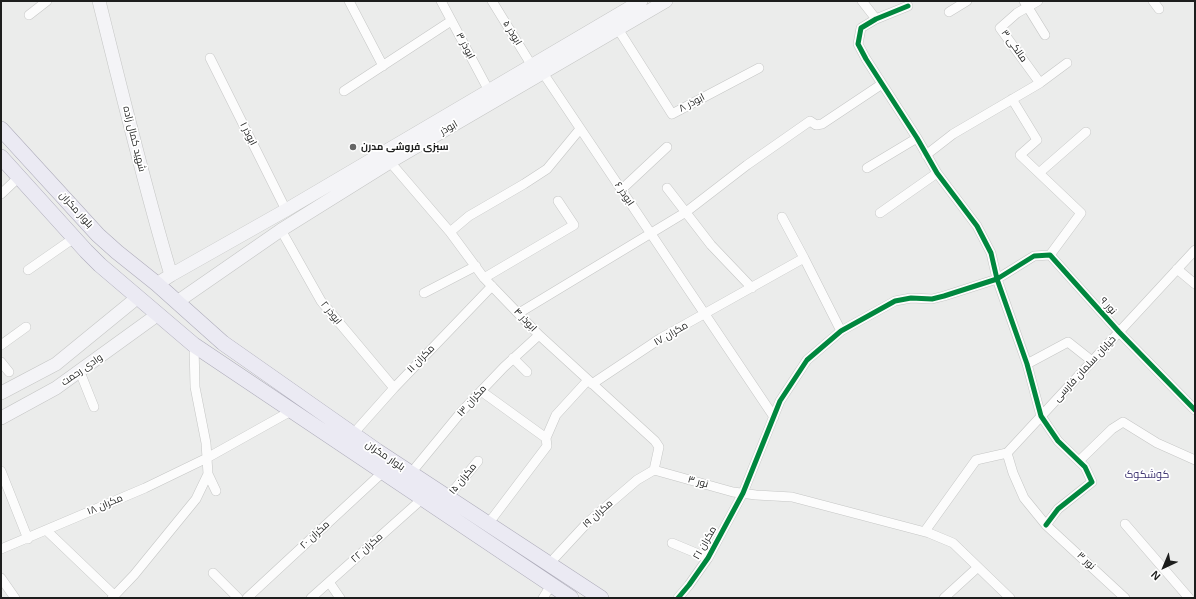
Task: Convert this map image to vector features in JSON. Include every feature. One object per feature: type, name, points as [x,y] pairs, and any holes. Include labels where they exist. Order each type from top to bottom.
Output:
[{"type":"main road","name":"شهید کمال زاده","points":[[99,1],[145,182],[171,275]]},
{"type":"main road","name":"ابوذر","points":[[157,284],[286,210],[324,195],[390,162],[641,1]]},
{"type":"main road","name":"ابوذر","points":[[177,302],[281,230],[324,195],[489,91],[618,30],[666,1]]},
{"type":"main road","name":"بلوار مکران","points":[[1,129],[98,235],[157,284],[223,343],[353,434],[601,598]]},
{"type":"main road","name":"بلوار مکران","points":[[1,158],[100,265],[194,345],[571,598]]},
{"type":"main road","points":[[138,297],[157,284]]},
{"type":"main road","name":"وادی رحمت","points":[[1,393],[56,364],[138,297]]},
{"type":"main road","points":[[157,315],[177,302]]},
{"type":"main road","name":"وادی رحمت","points":[[1,418],[56,388],[157,315]]},
{"type":"street","points":[[29,15],[47,1]]},
{"type":"street","points":[[349,1],[382,66]]},
{"type":"street","name":"ابوذر ۳","points":[[441,1],[489,91]]},
{"type":"street","name":"ابوذر ۵","points":[[492,1],[537,69]]},
{"type":"street","points":[[862,1],[876,19]]},
{"type":"street","points":[[949,12],[967,1]]},
{"type":"street","name":"مالکی ۳","points":[[1038,1],[1026,4],[1000,28],[1040,83]]},
{"type":"street","points":[[1153,1],[1159,9]]},
{"type":"street","points":[[1026,4],[1045,35]]},
{"type":"street","points":[[908,6],[876,19],[861,28],[858,44],[917,138],[937,173],[977,226],[991,253],[997,279],[1027,364],[1041,416],[1058,441],[1085,467],[1092,482],[1058,509],[1046,525]]},
{"type":"street","points":[[344,91],[451,21]]},
{"type":"street","name":"ابوذر ۸","points":[[618,30],[672,114],[759,68]]},
{"type":"street","name":"ابوذر ۱","points":[[210,58],[286,210]]},
{"type":"street","points":[[926,155],[953,134],[1040,83],[1067,63]]},
{"type":"street","name":"ابوذر ۶","points":[[537,69],[580,129],[774,417]]},
{"type":"street","points":[[519,313],[686,212],[747,165],[810,121],[816,125],[822,124],[882,84]]},
{"type":"street","points":[[997,279],[1034,256],[1050,255],[1081,213],[1020,156],[1037,140],[1012,99]]},
{"type":"street","points":[[450,232],[469,216],[547,169],[580,129]]},
{"type":"street","points":[[1039,173],[1086,132]]},
{"type":"street","points":[[867,168],[917,138]]},
{"type":"street","points":[[621,190],[667,146]]},
{"type":"street","name":"ابوذر ۴","points":[[390,162],[450,232],[484,278],[539,335],[655,441],[659,447],[654,470]]},
{"type":"street","points":[[880,213],[937,173]]},
{"type":"street","points":[[1,194],[19,177]]},
{"type":"street","points":[[667,188],[711,245],[752,288]]},
{"type":"street","points":[[484,278],[574,225],[558,201]]},
{"type":"street","points":[[782,217],[841,331]]},
{"type":"street","name":"ابوذر ۲","points":[[281,230],[321,301],[394,388]]},
{"type":"street","points":[[28,270],[74,238]]},
{"type":"street","name":"خیابان سلمان فارسی","points":[[1007,452],[1195,250]]},
{"type":"street","name":"نور ۹","points":[[1050,255],[1119,332],[1195,410]]},
{"type":"street","name":"مکران ۱۷","points":[[488,524],[547,446],[546,438],[556,415],[590,382],[662,338],[804,258]]},
{"type":"street","points":[[424,293],[476,266]]},
{"type":"street","points":[[1177,269],[1195,284]]},
{"type":"street","name":"مکران ۲۱","points":[[678,598],[708,558],[743,493],[780,401],[807,360],[841,331],[895,301],[911,298],[932,299],[997,279]]},
{"type":"street","name":"مکران ۱۱","points":[[353,434],[394,388],[492,286]]},
{"type":"street","points":[[1,345],[26,327]]},
{"type":"street","name":"مکران ۱۳","points":[[411,473],[462,411],[513,358],[539,335]]},
{"type":"street","points":[[1027,364],[1068,342],[1092,361]]},
{"type":"street","points":[[194,345],[195,387],[206,443],[208,474],[216,491]]},
{"type":"street","points":[[513,358],[526,372]]},
{"type":"street","points":[[1,362],[9,372]]},
{"type":"street","points":[[80,372],[94,407]]},
{"type":"street","points":[[481,391],[546,438]]},
{"type":"street","name":"مکران ۱۸","points":[[1,549],[145,488],[207,458],[291,411]]},
{"type":"street","points":[[1079,461],[1112,429],[1123,422],[1158,443],[1195,460]]},
{"type":"street","points":[[924,531],[976,460],[1007,452]]},
{"type":"street","name":"نور ۳","points":[[1007,452],[1013,473],[1024,498],[1046,525],[1125,598]]},
{"type":"street","name":"مکران ۱۵","points":[[448,498],[478,461]]},
{"type":"street","name":"نور ۳","points":[[654,470],[733,492],[792,497],[924,531],[953,543],[1010,598]]},
{"type":"street","name":"مکران ۱۹","points":[[549,564],[587,523],[636,480],[654,470]]},
{"type":"street","points":[[1,471],[28,538]]},
{"type":"street","name":"مکران ۲۰","points":[[246,598],[383,472]]},
{"type":"street","points":[[46,530],[113,597],[134,575],[196,499],[208,474]]},
{"type":"street","name":"مکران ۲۲","points":[[312,598],[422,499]]},
{"type":"street","points":[[1125,524],[1189,598]]},
{"type":"street","points":[[672,542],[708,558]]},
{"type":"street","points":[[944,598],[978,567]]},
{"type":"street","points":[[213,573],[238,598]]},
{"type":"street","points":[[1,578],[14,598]]},
{"type":"street","points":[[329,582],[340,598]]},
{"type":"street","points":[[543,598],[551,585]]},
{"type":"cycle path","points":[[908,6],[876,19],[861,28],[858,44],[917,138],[937,173],[977,226],[991,253],[997,279],[1027,364],[1041,416],[1058,441],[1085,467],[1092,482],[1058,509],[1046,525]]},
{"type":"cycle path","points":[[678,598],[708,558],[743,493],[780,401],[807,360],[841,331],[895,301],[911,298],[932,299],[944,296],[997,279],[1034,256],[1050,255],[1119,332],[1195,410]]},
{"type":"place","name":"سبزی فروشی مدرن","points":[[353,147]]},
{"type":"district","name":"کوشکوک","points":[[1147,475]]}]
